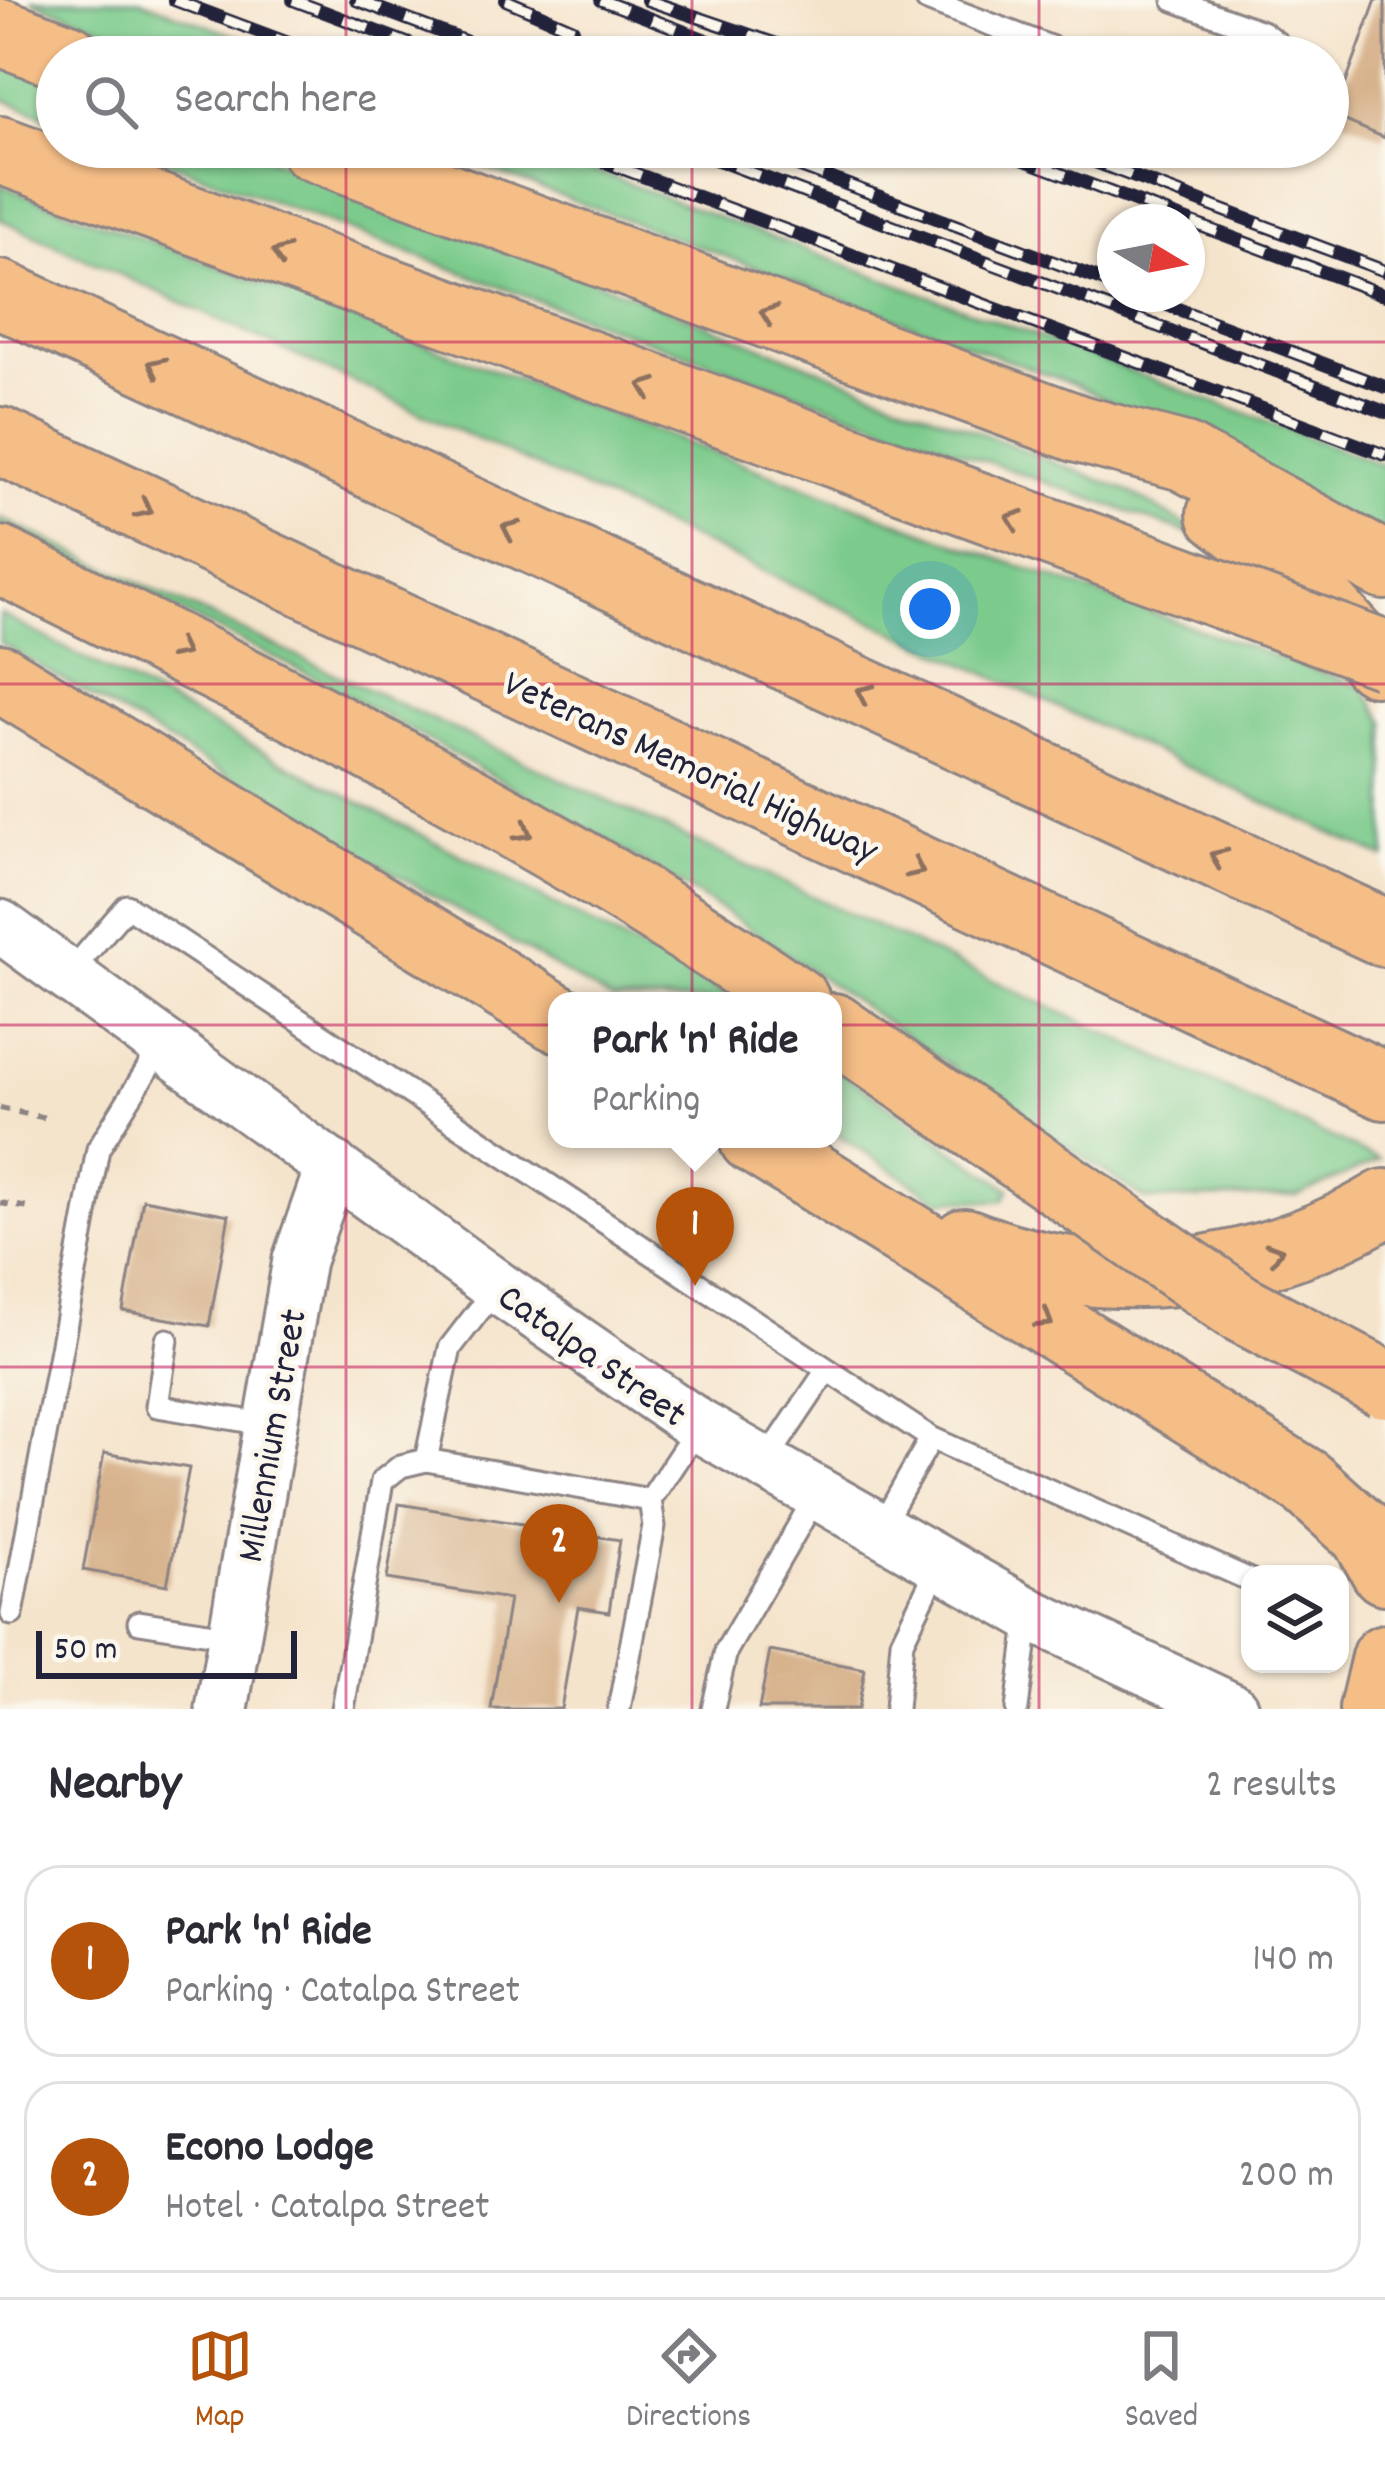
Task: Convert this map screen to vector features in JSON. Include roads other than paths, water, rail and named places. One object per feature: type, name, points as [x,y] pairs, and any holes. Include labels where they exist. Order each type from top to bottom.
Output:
[{"type":"main road","points":[[0,32],[36,45]]},
{"type":"main road","points":[[0,150],[36,163]]},
{"type":"main road","points":[[49,168],[1385,655]]},
{"type":"main road","points":[[370,168],[1079,429],[1184,457],[1385,566]]},
{"type":"main road","points":[[0,294],[1385,933]]},
{"type":"main road","points":[[1079,429],[1215,509],[1271,551],[1333,611],[1385,675]]},
{"type":"main road","name":"Veterans Memorial Highway","points":[[0,441],[1385,1086]]},
{"type":"main road","points":[[0,560],[490,813],[682,922],[783,992]]},
{"type":"main road","points":[[0,678],[548,1013]]},
{"type":"main road","points":[[842,1033],[1240,1308],[1385,1384]]},
{"type":"main road","points":[[768,1148],[1306,1482],[1364,1534],[1385,1571]]},
{"type":"main road","points":[[839,1192],[1017,1261],[1113,1275],[1209,1269],[1262,1257],[1385,1203]]},
{"type":"main road","points":[[1373,1709],[1385,1658]]},
{"type":"street","name":"Catalpa Street","points":[[0,926],[497,1287],[699,1426],[1029,1614],[1232,1709]]},
{"type":"street","name":"Millennium Street","points":[[222,1709],[299,1260],[332,1166]]},
{"type":"lane","points":[[927,0],[1021,36]]},
{"type":"lane","points":[[1174,0],[1267,36]]},
{"type":"lane","points":[[68,975],[127,906],[825,1373],[931,1438],[1241,1576]]},
{"type":"lane","points":[[12,1614],[98,1149],[163,1044]]},
{"type":"lane","points":[[426,1460],[450,1348],[497,1287]]},
{"type":"lane","points":[[167,1340],[157,1406],[271,1425]]},
{"type":"lane","points":[[764,1465],[825,1373]]},
{"type":"lane","points":[[619,1709],[654,1526],[650,1500],[699,1426]]},
{"type":"lane","points":[[878,1532],[931,1438]]},
{"type":"lane","points":[[343,1709],[382,1481],[401,1466],[426,1460],[650,1500]]},
{"type":"lane","points":[[713,1709],[726,1651],[816,1496]]},
{"type":"lane","points":[[896,1709],[902,1642],[939,1565]]},
{"type":"lane","points":[[1017,1709],[1029,1614]]},
{"type":"lane","points":[[139,1622],[235,1637]]},
{"type":"railway","points":[[174,0],[270,36]]},
{"type":"railway","points":[[293,0],[388,36]]},
{"type":"railway","points":[[356,0],[451,36]]},
{"type":"railway","points":[[506,0],[573,29]]},
{"type":"railway","points":[[601,0],[696,36]]},
{"type":"railway","points":[[647,0],[753,36]]},
{"type":"railway","points":[[621,168],[1385,455]]},
{"type":"railway","points":[[739,168],[1385,412]]},
{"type":"railway","points":[[803,168],[1097,278]]},
{"type":"railway","points":[[1046,168],[1385,295]]},
{"type":"railway","points":[[1111,168],[1385,271]]},
{"type":"railway","points":[[1186,312],[1385,387]]},
{"type":"place","name":"Park 'n' Ride","points":[[695,1286]]},
{"type":"place","name":"Econo Lodge","points":[[559,1603]]}]
